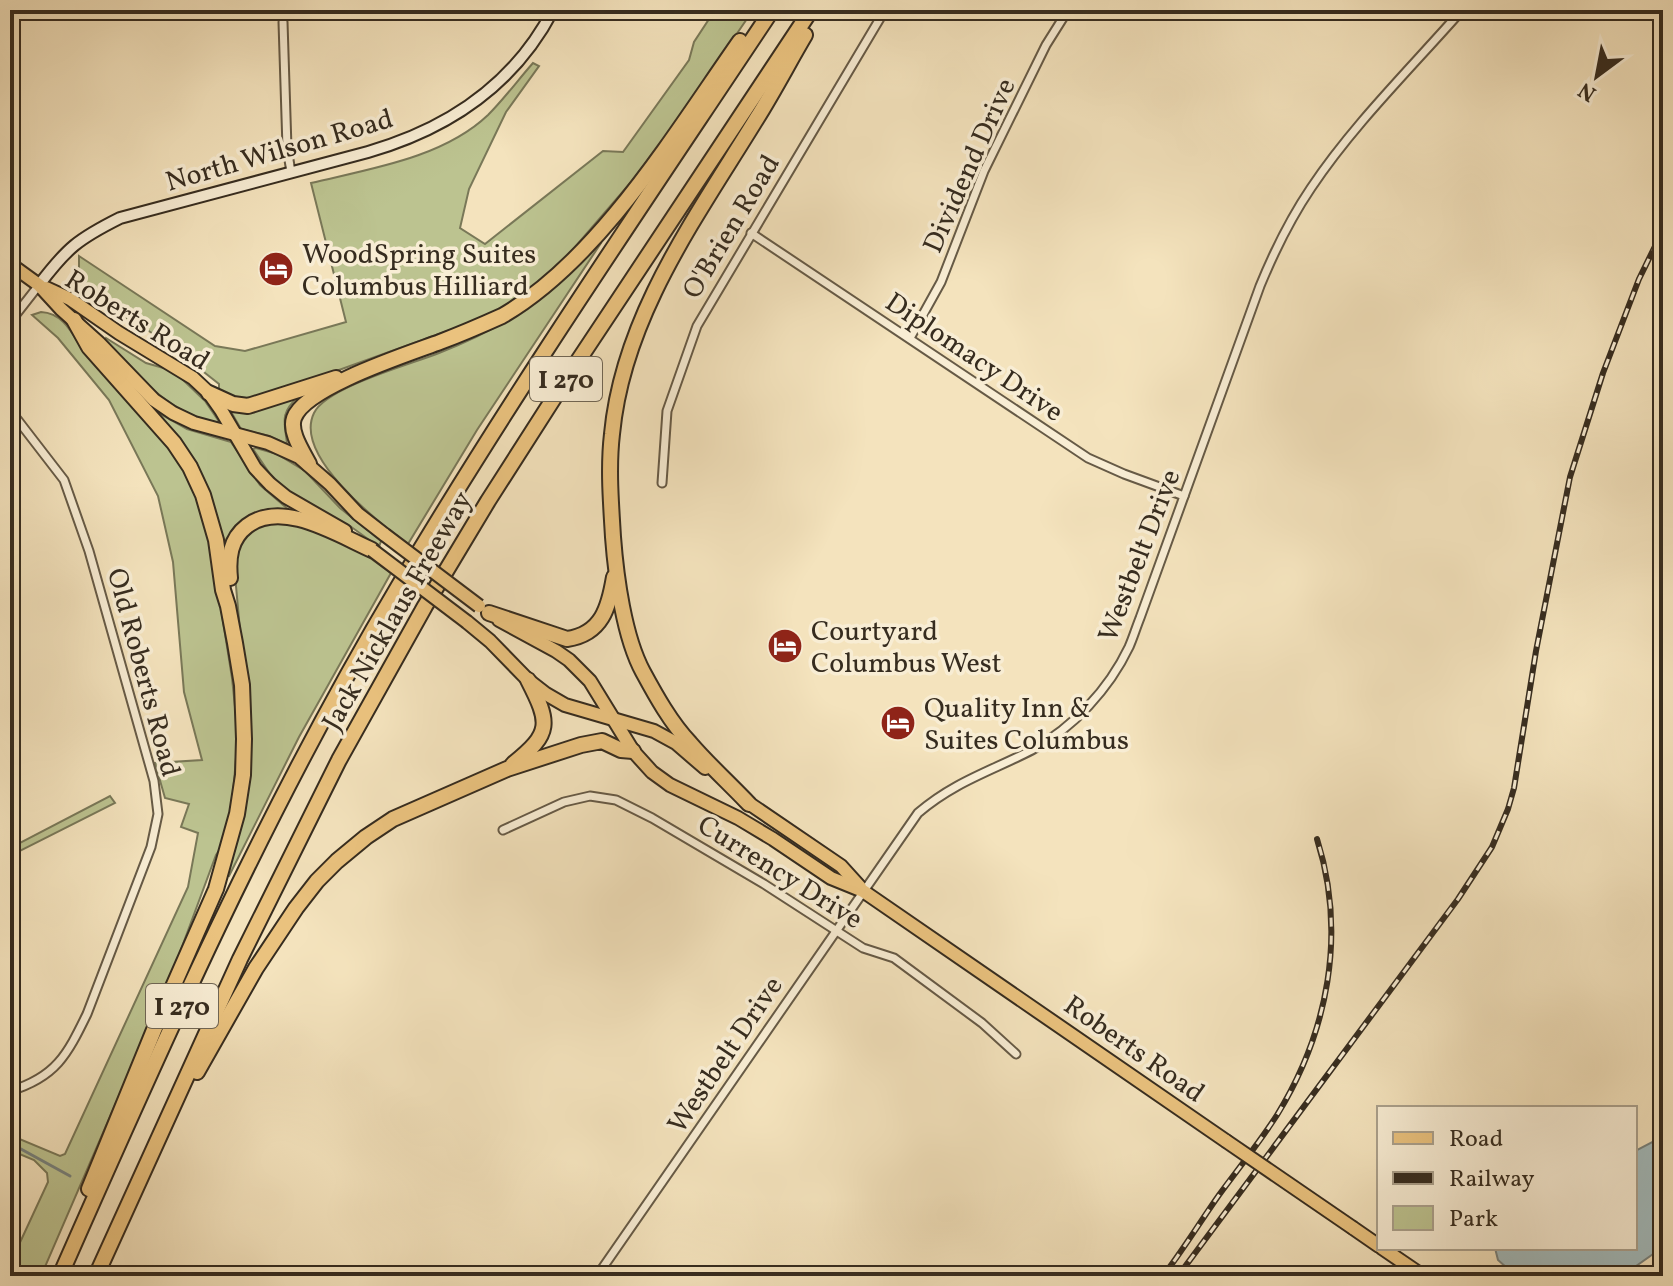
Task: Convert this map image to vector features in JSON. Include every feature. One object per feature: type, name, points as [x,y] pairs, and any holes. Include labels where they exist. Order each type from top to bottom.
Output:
[{"type":"highway","points":[[309,464],[293,429],[298,411],[315,396],[364,371],[502,316],[542,290],[576,258],[615,213],[765,10]]},
{"type":"highway","name":"Jack Nicklaus Freeway","points":[[60,1276],[211,940],[312,741],[397,588],[539,359],[772,10]]},
{"type":"highway","name":"Jack Nicklaus Freeway","points":[[96,1276],[254,930],[339,760],[425,606],[568,376],[811,10]]},
{"type":"highway","points":[[749,804],[673,721],[642,670],[634,650],[616,571],[610,473],[612,434],[629,353],[662,276],[820,10]]},
{"type":"highway","points":[[68,1258],[88,1192],[125,1098],[216,889],[237,814],[243,775],[244,715],[242,685],[216,540],[203,495],[190,467],[161,427],[89,347],[74,320]]},
{"type":"highway","points":[[209,393],[233,404],[248,406],[364,371]]},
{"type":"highway","points":[[228,606],[232,547],[242,530],[259,519],[276,515],[304,521],[372,550]]},
{"type":"highway","points":[[484,610],[542,632],[567,639],[578,638],[588,633],[606,612],[616,571]]},
{"type":"highway","points":[[507,769],[531,750],[544,728],[544,717],[528,680]]},
{"type":"highway","points":[[155,1145],[279,931],[317,881],[347,853],[393,819],[507,769],[602,741],[621,750],[633,751]]},
{"type":"main road","name":"North Wilson Road","points":[[39,285],[73,245],[120,218],[395,144],[426,131],[480,98],[511,69],[553,10]]},
{"type":"main road","name":"Roberts Road","points":[[10,264],[39,285],[154,400],[194,423],[278,447],[309,464],[358,514],[484,610],[569,660],[590,681],[633,751],[652,772],[670,785],[754,827],[831,878],[863,891],[1377,1244]]},
{"type":"main road","name":"Roberts Road","points":[[39,285],[70,299],[119,333],[182,370],[209,393],[255,468],[278,491],[372,550],[467,622],[546,694],[565,705],[646,728],[666,737],[749,804],[841,866],[863,891]]},
{"type":"main road","name":"Roberts Road","points":[[1385,1250],[1423,1276]]},
{"type":"street","name":"O'Brien Road","points":[[662,483],[667,411],[697,326],[885,10]]},
{"type":"street","name":"Dividend Drive","points":[[910,338],[941,282],[984,171],[1046,45],[1068,10]]},
{"type":"street","name":"Westbelt Drive","points":[[597,1276],[918,813],[938,796],[1046,741],[1078,716],[1103,688],[1129,647],[1260,286],[1292,218],[1334,156],[1462,10]]},
{"type":"street","points":[[283,22],[287,148],[291,172]]},
{"type":"street","name":"Diplomacy Drive","points":[[751,233],[1088,458],[1184,496]]},
{"type":"street","name":"North Wilson Road","points":[[10,322],[39,285]]},
{"type":"street","name":"Old Roberts Road","points":[[10,410],[64,480],[70,494],[150,766],[158,814],[151,847],[87,1014],[63,1059],[36,1081],[10,1091]]},
{"type":"street","name":"Currency Drive","points":[[503,830],[564,802],[590,796],[616,800],[739,869],[863,948],[894,958],[982,1023],[1016,1054]]},
{"type":"green space","points":[[715,10],[753,10],[632,181],[556,269],[507,306],[464,325],[264,397],[245,399],[219,389],[219,384],[162,339],[127,318],[121,319],[74,284],[73,279],[79,275],[79,256],[215,346],[245,351],[346,322],[311,183],[381,167],[450,142],[488,115],[533,63],[539,66],[506,112],[469,189],[460,228],[485,244],[603,151],[623,152],[689,60],[694,42]]},
{"type":"green space","points":[[598,241],[601,243],[477,430],[408,544],[360,504],[327,468],[316,449],[311,430],[314,413],[322,403],[352,385],[453,347],[509,319],[553,287]]},
{"type":"green space","points":[[41,312],[54,315],[64,323],[166,442],[196,494],[212,552],[238,736],[232,804],[223,845],[216,855],[173,971],[41,1276],[10,1276],[10,1264],[48,1182],[47,1173],[34,1160],[10,1150],[10,1135],[60,1156],[65,1154],[188,887],[198,833],[181,827],[189,804],[165,798],[155,763],[202,760],[184,692],[173,562],[158,496],[109,400],[58,338],[32,315]]},
{"type":"green space","points":[[106,338],[146,363],[167,369],[180,377],[205,401],[220,423],[202,419],[170,403],[142,380]]},
{"type":"green space","points":[[298,397],[286,414],[287,444],[241,429],[230,410]]},
{"type":"green space","points":[[155,411],[187,429],[231,442],[260,485],[289,510],[256,515],[243,526],[224,553],[220,534]]},
{"type":"green space","points":[[253,449],[277,454],[305,471],[340,508],[381,541],[379,547],[282,486]]},
{"type":"green space","points":[[280,521],[310,529],[359,550],[391,573],[299,737],[229,876],[226,875],[251,742],[234,564],[239,545],[248,533]]},
{"type":"green space","points":[[110,796],[115,803],[10,856],[10,848]]},
{"type":"water","points":[[1658,1139],[1663,1140],[1663,1247],[1622,1276],[1516,1276],[1498,1260],[1496,1250],[1637,1250],[1637,1150]]},
{"type":"waterway","points":[[10,1143],[70,1176]]},
{"type":"railway","points":[[1178,1276],[1458,899],[1492,847],[1514,788],[1536,651],[1570,477],[1603,373],[1639,279],[1663,230]]},
{"type":"railway","points":[[1163,1276],[1277,1115],[1309,1050],[1320,1016],[1331,946],[1331,911],[1317,839]]},
{"type":"place","name":"WoodSpring Suites Columbus Hilliard","points":[[276,269]]},
{"type":"place","name":"Courtyard Columbus West","points":[[785,646]]},
{"type":"place","name":"Quality Inn & Suites Columbus","points":[[898,723]]}]
